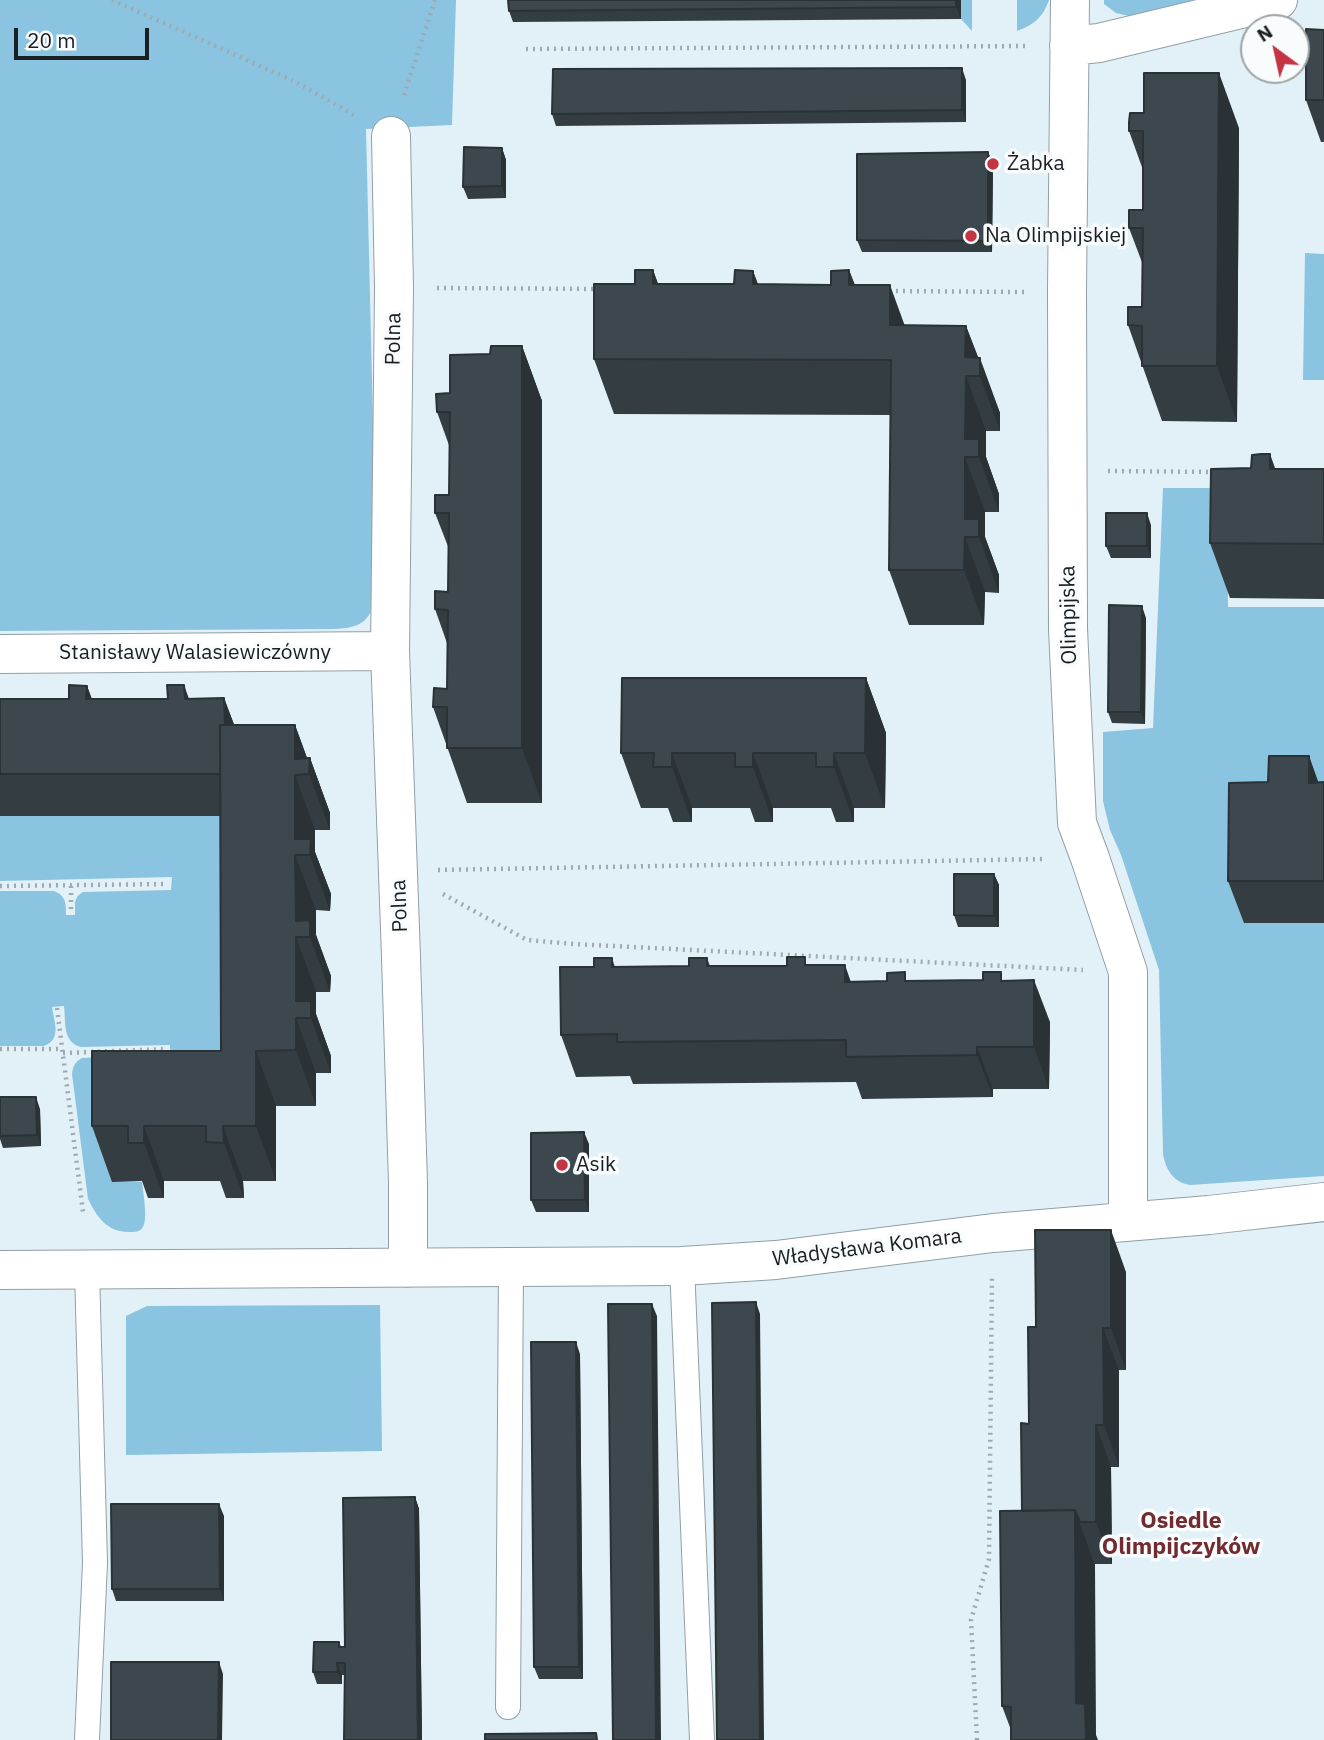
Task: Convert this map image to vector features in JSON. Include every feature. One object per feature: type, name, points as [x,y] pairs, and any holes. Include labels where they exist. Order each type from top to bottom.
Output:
[{"type":"street","name":"Olimpijska","points":[[1070,0],[1067,291],[1069,643],[1077,823],[1128,972],[1128,1221]]},
{"type":"street","points":[[1069,46],[1099,43],[1278,0]]},
{"type":"street","name":"Polna","points":[[391,136],[394,288],[390,651],[399,871],[408,1268]]},
{"type":"street","name":"Stanisławy Walasiewiczówny","points":[[0,654],[390,651]]},
{"type":"street","name":"Władysława Komara","points":[[408,1268],[682,1266],[776,1260],[993,1233],[1209,1215],[1324,1202]]},
{"type":"street","points":[[0,1270],[408,1268]]},
{"type":"lane","points":[[682,1266],[702,1740]]},
{"type":"lane","points":[[508,1707],[511,1268]]},
{"type":"lane","points":[[87,1740],[94,1563],[88,1270]]},
{"type":"path","points":[[112,0],[295,81],[391,136],[435,0]]},
{"type":"path","points":[[526,50],[1069,46]]},
{"type":"path","points":[[394,288],[607,289]]},
{"type":"path","points":[[884,291],[1067,291]]},
{"type":"path","points":[[1097,471],[1216,472]]},
{"type":"path","points":[[399,871],[1090,858]]},
{"type":"path","points":[[399,871],[527,940],[1128,972]]},
{"type":"path","points":[[0,886],[168,884]]},
{"type":"path","points":[[71,886],[71,912]]},
{"type":"path","points":[[57,1008],[83,1212]]},
{"type":"path","points":[[0,1049],[166,1049]]},
{"type":"path","points":[[977,1740],[971,1620],[989,1559],[993,1233]]},
{"type":"shaded area","points":[[0,0],[456,0],[452,125],[366,129],[377,591],[372,609],[359,624],[333,629],[0,631]]},
{"type":"shaded area","points":[[961,0],[972,0],[972,31],[961,19]]},
{"type":"shaded area","points":[[1017,0],[1049,0],[1037,20],[1017,31]]},
{"type":"shaded area","points":[[1104,0],[1199,0],[1129,16],[1116,13],[1104,4]]},
{"type":"shaded area","points":[[1305,253],[1324,254],[1324,380],[1303,380]]},
{"type":"shaded area","points":[[1163,488],[1227,488],[1228,607],[1324,607],[1324,1176],[1190,1185],[1175,1178],[1164,1160],[1159,970],[1121,855],[1110,830],[1103,801],[1103,732],[1153,728]]},
{"type":"shaded area","points":[[0,816],[241,816],[242,1106],[112,1181],[142,1182],[145,1218],[140,1230],[121,1231],[109,1226],[95,1212],[88,1199],[72,1071],[82,1058],[170,1054],[170,1045],[81,1047],[68,1036],[64,1006],[52,1007],[55,1035],[50,1043],[44,1046],[0,1046],[0,891],[54,891],[64,900],[66,915],[75,915],[76,899],[83,892],[171,890],[172,877],[0,881]]},
{"type":"shaded area","points":[[380,1305],[382,1451],[126,1455],[126,1316],[147,1306]]},
{"type":"building","points":[[508,0],[956,0],[956,7],[509,11]]},
{"type":"building","points":[[1310,29],[1324,30],[1324,100],[1306,100],[1306,84],[1310,84]]},
{"type":"building","points":[[962,68],[962,110],[552,114],[553,69]]},
{"type":"building","points":[[1144,73],[1219,73],[1217,366],[1142,366],[1142,326],[1128,325],[1128,307],[1142,307],[1143,228],[1129,228],[1129,210],[1143,210],[1143,131],[1129,131],[1129,122],[1130,113],[1144,113]]},
{"type":"building","points":[[464,147],[502,148],[502,186],[463,187]]},
{"type":"building","points":[[988,152],[988,241],[857,240],[857,154]]},
{"type":"building","points":[[635,270],[653,270],[653,284],[734,284],[735,270],[753,271],[753,284],[831,285],[831,271],[849,270],[849,285],[890,285],[890,325],[966,326],[965,357],[980,358],[980,376],[966,376],[965,439],[979,439],[979,457],[965,457],[965,519],[979,519],[979,537],[965,537],[964,570],[889,570],[891,360],[594,359],[594,284],[635,284]]},
{"type":"building","points":[[491,346],[522,346],[522,748],[447,748],[447,707],[433,707],[434,688],[447,689],[448,610],[435,609],[435,591],[448,592],[449,513],[435,513],[435,495],[449,495],[450,412],[437,412],[436,394],[450,393],[450,355],[490,354]]},
{"type":"building","points":[[1270,454],[1270,469],[1324,469],[1324,544],[1210,543],[1211,469],[1251,468],[1252,455]]},
{"type":"building","points":[[1106,513],[1147,513],[1147,546],[1106,546]]},
{"type":"building","points":[[1109,605],[1142,606],[1141,712],[1108,712]]},
{"type":"building","points":[[622,678],[866,678],[865,753],[834,753],[834,767],[816,767],[816,753],[753,753],[753,767],[735,767],[735,753],[672,753],[672,767],[653,767],[654,753],[621,753]]},
{"type":"building","points":[[69,685],[87,686],[86,699],[168,699],[167,685],[184,685],[185,699],[224,698],[225,725],[220,725],[220,774],[0,774],[0,699],[69,699]]},
{"type":"building","points":[[220,725],[295,725],[295,759],[310,758],[309,774],[295,775],[295,839],[311,839],[310,855],[295,855],[296,921],[310,920],[310,937],[296,937],[296,1001],[311,1001],[311,1018],[296,1018],[296,1050],[256,1051],[256,1126],[223,1126],[224,1143],[206,1142],[206,1126],[144,1126],[144,1143],[128,1143],[128,1126],[92,1126],[92,1051],[221,1051]]},
{"type":"building","points":[[1269,756],[1309,756],[1309,783],[1324,782],[1324,881],[1228,881],[1229,783],[1268,782]]},
{"type":"building","points":[[954,874],[994,874],[994,916],[954,915]]},
{"type":"building","points":[[787,957],[805,957],[805,965],[845,965],[845,982],[887,981],[887,973],[905,972],[905,981],[983,980],[983,972],[1001,972],[1001,981],[1034,980],[1034,1047],[977,1047],[977,1055],[846,1057],[846,1040],[617,1042],[617,1034],[561,1035],[560,967],[594,967],[594,958],[612,958],[612,967],[689,966],[689,958],[707,958],[707,966],[787,966]]},
{"type":"building","points":[[0,1097],[36,1097],[37,1135],[0,1136]]},
{"type":"building","points":[[584,1132],[585,1200],[531,1200],[531,1133]]},
{"type":"building","points":[[1035,1230],[1111,1230],[1111,1328],[1103,1328],[1104,1425],[1096,1425],[1096,1522],[1080,1522],[1075,1510],[1022,1511],[1021,1423],[1029,1424],[1028,1327],[1036,1327]]},
{"type":"building","points":[[756,1302],[760,1740],[717,1740],[712,1303]]},
{"type":"building","points":[[608,1304],[652,1304],[656,1740],[613,1740]]},
{"type":"building","points":[[531,1342],[576,1342],[579,1667],[534,1667]]},
{"type":"building","points":[[415,1497],[418,1740],[344,1740],[345,1663],[337,1663],[338,1672],[313,1672],[314,1642],[339,1642],[339,1647],[345,1647],[343,1498]]},
{"type":"building","points":[[111,1504],[219,1504],[220,1589],[112,1589]]},
{"type":"building","points":[[1075,1510],[1076,1703],[1085,1704],[1086,1740],[1011,1740],[1011,1707],[1002,1706],[1000,1511]]},
{"type":"building","points":[[111,1662],[219,1662],[218,1740],[111,1740]]},
{"type":"building","points":[[596,1733],[597,1740],[485,1740],[485,1734]]},
{"type":"place","name":"Żabka","points":[[993,164]]},
{"type":"place","name":"Na Olimpijskiej","points":[[971,236]]},
{"type":"place","name":"Asik","points":[[562,1165]]},
{"type":"district","name":"Osiedle Olimpijczyków","points":[[1181,1534]]}]
